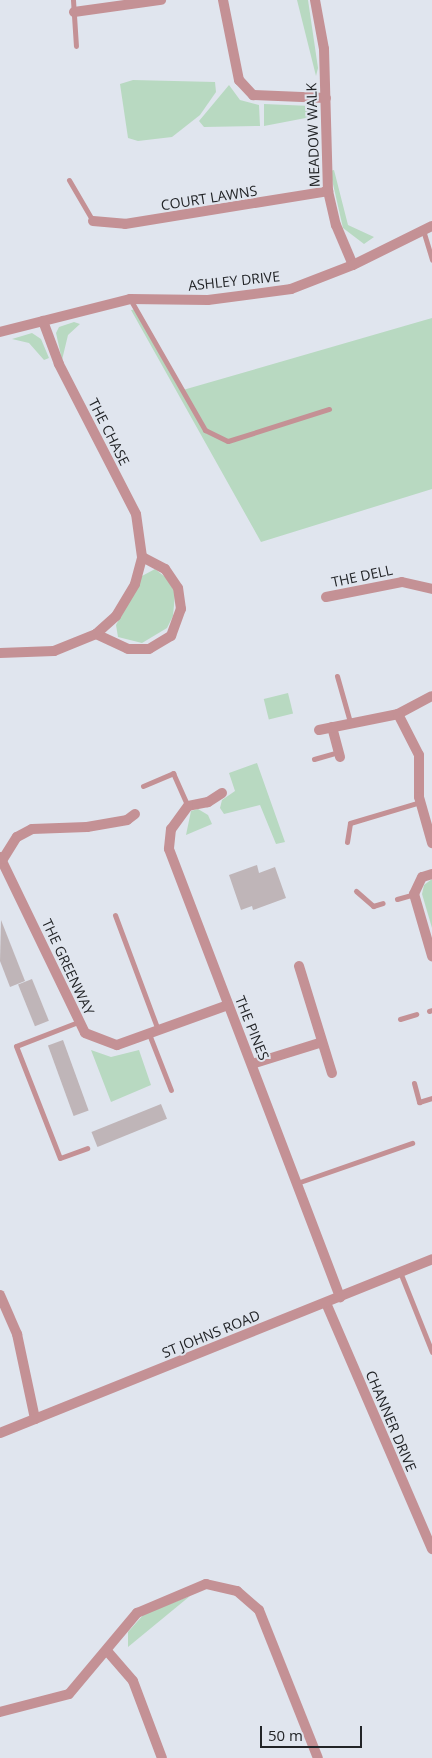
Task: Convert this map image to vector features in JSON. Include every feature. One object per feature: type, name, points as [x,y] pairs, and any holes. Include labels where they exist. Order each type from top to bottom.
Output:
[{"type":"street","points":[[74,12],[161,0]]},
{"type":"street","points":[[223,0],[239,80],[253,94],[326,98]]},
{"type":"street","name":"MEADOW WALK","points":[[315,0],[324,49],[328,191],[336,225],[353,265]]},
{"type":"street","name":"COURT LAWNS","points":[[93,221],[125,224],[328,191]]},
{"type":"street","name":"ASHLEY DRIVE","points":[[0,332],[130,298],[208,300],[291,289],[353,265],[427,227]]},
{"type":"street","name":"THE CHASE","points":[[0,653],[54,651],[96,634],[116,616],[135,584],[142,557],[136,514],[59,364],[43,321]]},
{"type":"street","points":[[96,634],[128,648],[149,649],[170,636],[181,609],[178,588],[165,569],[142,557]]},
{"type":"street","name":"THE DELL","points":[[326,597],[402,582],[432,589]]},
{"type":"street","points":[[319,730],[350,722],[398,714],[432,696]]},
{"type":"street","points":[[398,714],[419,755],[420,802],[432,843]]},
{"type":"street","points":[[332,727],[340,754]]},
{"type":"street","points":[[188,806],[222,793]]},
{"type":"street","name":"THE PINES","points":[[188,806],[171,829],[169,849],[340,1296]]},
{"type":"street","points":[[2,858],[17,837],[32,829],[87,827],[127,820],[135,814]]},
{"type":"street","name":"THE GREENWAY","points":[[2,858],[78,1022],[85,1033],[117,1045],[228,1005]]},
{"type":"street","points":[[432,874],[422,877],[414,894],[432,956]]},
{"type":"street","points":[[299,966],[332,1073]]},
{"type":"street","points":[[252,1064],[322,1042]]},
{"type":"street","name":"ST JOHNS ROAD","points":[[0,1433],[432,1259]]},
{"type":"street","points":[[0,1296],[17,1334],[35,1419]]},
{"type":"street","name":"CHANNER DRIVE","points":[[326,1303],[432,1549]]},
{"type":"street","points":[[0,1712],[69,1694],[108,1652],[137,1613],[206,1584],[237,1591],[259,1610],[318,1758]]},
{"type":"street","points":[[108,1652],[133,1681],[162,1758]]},
{"type":"lane","points":[[73,0],[76,46]]},
{"type":"lane","points":[[70,180],[93,221]]},
{"type":"lane","points":[[427,227],[432,260]]},
{"type":"lane","points":[[130,298],[205,430],[228,441],[329,409]]},
{"type":"lane","points":[[336,676],[350,722]]},
{"type":"lane","points":[[314,759],[340,754]]},
{"type":"lane","points":[[143,786],[173,773],[188,806]]},
{"type":"lane","points":[[347,842],[350,823],[420,802]]},
{"type":"lane","points":[[356,891],[373,906],[383,903]]},
{"type":"lane","points":[[397,899],[414,894]]},
{"type":"lane","points":[[115,915],[171,1090]]},
{"type":"lane","points":[[400,1018],[416,1014]]},
{"type":"lane","points":[[78,1022],[16,1046],[60,1158],[87,1148]]},
{"type":"lane","points":[[414,1083],[419,1102],[432,1098]]},
{"type":"lane","points":[[296,1183],[412,1143]]},
{"type":"lane","points":[[400,1272],[432,1352]]},
{"type":"green space","points":[[297,0],[308,0],[318,68],[316,76]]},
{"type":"green space","points":[[133,80],[215,82],[216,92],[200,115],[172,137],[138,141],[128,138],[120,84]]},
{"type":"green space","points":[[229,85],[240,100],[259,105],[260,126],[204,127],[199,121]]},
{"type":"green space","points":[[264,104],[311,106],[311,117],[264,126]]},
{"type":"green space","points":[[334,170],[348,225],[374,237],[364,244],[343,228],[330,171]]},
{"type":"green space","points":[[137,309],[183,390],[432,318],[432,489],[261,542],[131,310]]},
{"type":"green space","points":[[74,322],[80,324],[68,335],[62,360],[56,333],[59,327]]},
{"type":"green space","points":[[32,333],[41,339],[49,358],[44,360],[29,343],[12,339]]},
{"type":"green space","points":[[155,569],[169,580],[175,594],[173,616],[167,628],[142,643],[118,637],[116,625],[142,576]]},
{"type":"green space","points":[[288,693],[293,713],[269,719],[264,699]]},
{"type":"green space","points":[[257,763],[285,842],[276,844],[260,805],[224,814],[220,808],[222,800],[235,791],[229,773]]},
{"type":"green space","points":[[198,809],[208,815],[212,824],[186,835],[191,811]]},
{"type":"green space","points":[[432,879],[432,928],[422,894],[424,885]]},
{"type":"green space","points":[[91,1050],[111,1057],[139,1050],[151,1085],[111,1102]]},
{"type":"green space","points":[[190,1596],[128,1647],[128,1632],[144,1614]]},
{"type":"building","points":[[257,865],[259,873],[275,867],[286,898],[253,910],[252,906],[241,910],[229,875]]},
{"type":"building","points":[[1,920],[25,981],[10,987],[0,961]]},
{"type":"building","points":[[32,979],[49,1021],[35,1026],[18,985]]},
{"type":"building","points":[[63,1040],[89,1110],[74,1116],[48,1045]]},
{"type":"building","points":[[161,1104],[167,1119],[97,1147],[91,1132]]}]
